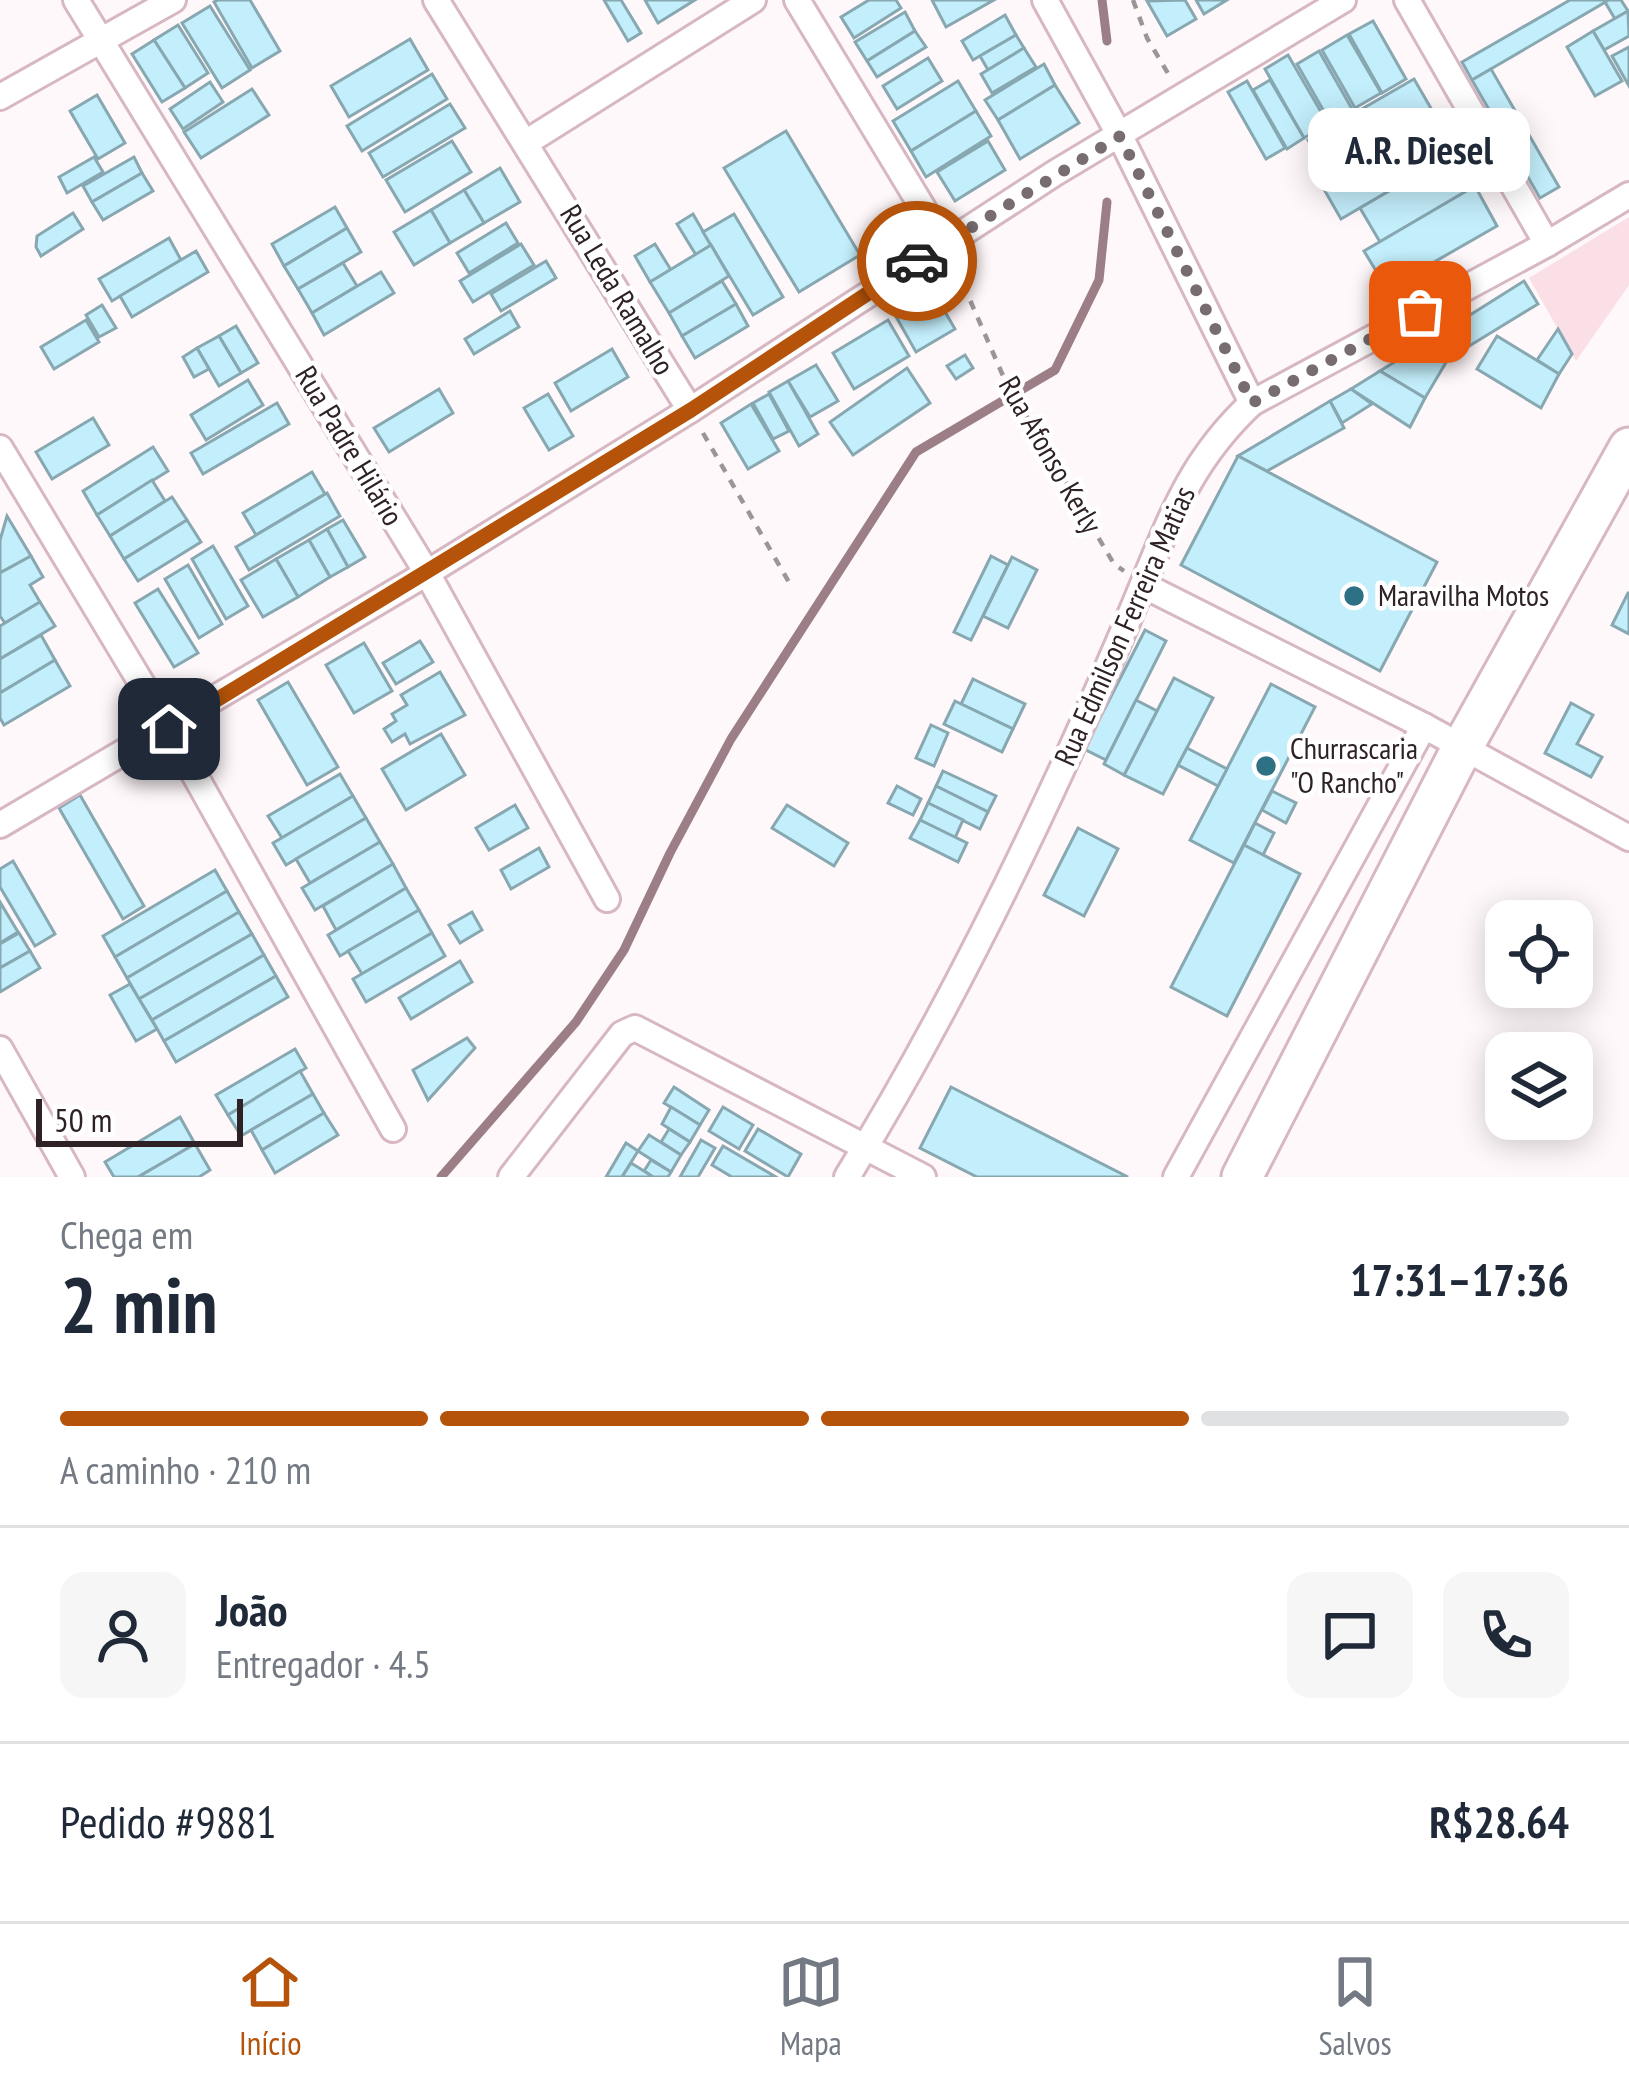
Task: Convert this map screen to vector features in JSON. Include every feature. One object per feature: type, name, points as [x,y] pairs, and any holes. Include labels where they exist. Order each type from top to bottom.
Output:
[{"type":"main road","points":[[1242,1177],[1462,748],[1625,465]]},
{"type":"street","name":"Rua Padre Hilário","points":[[76,0],[427,573],[608,899]]},
{"type":"street","points":[[0,97],[173,0]]},
{"type":"street","name":"Rua Leda Ramalho","points":[[436,0],[691,410]]},
{"type":"street","points":[[526,142],[753,0]]},
{"type":"street","points":[[797,0],[944,243]]},
{"type":"street","points":[[1045,0],[1120,136],[1252,403]]},
{"type":"street","points":[[0,825],[427,573],[691,410],[944,243],[1343,0]]},
{"type":"street","points":[[1407,0],[1547,244]]},
{"type":"street","name":"Rua Edmilson Ferreira Matias","points":[[847,1177],[976,944],[1067,758],[1163,530],[1189,478],[1220,434],[1252,403],[1629,195]]},
{"type":"street","points":[[0,448],[169,729],[393,1130]]},
{"type":"street","points":[[1143,585],[1424,726],[1629,838]]},
{"type":"street","points":[[1176,1177],[1424,726]]},
{"type":"street","points":[[511,1177],[622,1034],[635,1028],[922,1177]]},
{"type":"street","points":[[0,1049],[72,1177]]},
{"type":"path","points":[[1133,0],[1147,38],[1182,98]]},
{"type":"path","name":"Rua Afonso Kerly","points":[[944,243],[1004,378],[1114,564],[1143,585]]},
{"type":"path","name":"Rua Leda Ramalho","points":[[691,410],[790,584]]},
{"type":"shaded area","points":[[1629,217],[1629,285],[1576,361],[1529,278]]},
{"type":"building","points":[[250,0],[280,51],[252,68],[214,2]]},
{"type":"building","points":[[604,0],[621,0],[641,33],[628,41]]},
{"type":"building","points":[[645,0],[695,0],[658,23]]},
{"type":"building","points":[[869,0],[896,0],[901,8],[854,38],[841,17]]},
{"type":"building","points":[[932,0],[994,0],[946,27]]},
{"type":"building","points":[[1185,0],[1196,19],[1167,36],[1147,1]]},
{"type":"building","points":[[1196,0],[1227,0],[1204,14]]},
{"type":"building","points":[[1570,0],[1609,0],[1472,80],[1462,62]]},
{"type":"building","points":[[1621,0],[1628,11],[1615,19],[1605,2]]},
{"type":"building","points":[[210,6],[250,70],[222,88],[182,23]]},
{"type":"building","points":[[1628,11],[1629,36],[1604,50],[1593,31]]},
{"type":"building","points":[[905,12],[915,31],[867,61],[855,42]]},
{"type":"building","points":[[1005,15],[1016,35],[973,60],[962,41]]},
{"type":"building","points":[[1373,21],[1406,79],[1382,93],[1349,34]]},
{"type":"building","points":[[178,25],[208,73],[185,88],[154,40]]},
{"type":"building","points":[[915,31],[926,47],[877,77],[867,61]]},
{"type":"building","points":[[1593,31],[1622,81],[1595,96],[1567,47]]},
{"type":"building","points":[[1016,35],[1024,48],[988,70],[980,56]]},
{"type":"building","points":[[1347,35],[1381,93],[1355,108],[1322,50]]},
{"type":"building","points":[[410,39],[428,70],[349,117],[331,86]]},
{"type":"building","points":[[154,40],[185,88],[162,102],[132,54]]},
{"type":"building","points":[[1629,47],[1629,86],[1612,56]]},
{"type":"building","points":[[1024,48],[1036,67],[992,93],[981,74]]},
{"type":"building","points":[[1319,51],[1352,109],[1330,122],[1297,64]]},
{"type":"building","points":[[1288,55],[1328,124],[1304,138],[1265,69]]},
{"type":"building","points":[[928,58],[942,81],[897,109],[883,86]]},
{"type":"building","points":[[1044,64],[1055,85],[998,120],[985,100]]},
{"type":"building","points":[[1491,69],[1559,187],[1540,198],[1472,80]]},
{"type":"building","points":[[432,74],[447,99],[362,151],[347,126]]},
{"type":"building","points":[[1414,79],[1436,117],[1330,178],[1308,140]]},
{"type":"building","points":[[1270,80],[1304,138],[1287,149],[1253,90]]},
{"type":"building","points":[[958,81],[976,111],[911,151],[893,121]]},
{"type":"building","points":[[1247,81],[1285,148],[1266,159],[1228,92]]},
{"type":"building","points":[[210,82],[223,102],[183,129],[170,109]]},
{"type":"building","points":[[1055,85],[1079,123],[1020,159],[998,120]]},
{"type":"building","points":[[252,89],[269,115],[201,158],[184,132]]},
{"type":"building","points":[[97,95],[125,143],[98,159],[70,111]]},
{"type":"building","points":[[450,104],[465,128],[383,177],[369,153]]},
{"type":"building","points":[[976,111],[991,136],[926,177],[911,151]]},
{"type":"building","points":[[1436,117],[1456,152],[1341,219],[1321,184]]},
{"type":"building","points":[[786,131],[860,255],[799,292],[724,168]]},
{"type":"building","points":[[452,141],[471,172],[405,212],[386,180]]},
{"type":"building","points":[[988,141],[1005,170],[955,201],[937,172]]},
{"type":"building","points":[[1456,152],[1475,186],[1380,242],[1360,208]]},
{"type":"building","points":[[94,157],[103,172],[67,193],[59,177]]},
{"type":"building","points":[[134,157],[142,173],[92,202],[83,186]]},
{"type":"building","points":[[500,168],[520,202],[484,223],[464,190]]},
{"type":"building","points":[[142,173],[153,191],[103,220],[92,202]]},
{"type":"building","points":[[1475,186],[1497,226],[1387,289],[1364,251]]},
{"type":"building","points":[[464,190],[484,223],[450,243],[431,210]]},
{"type":"building","points":[[335,207],[347,228],[284,266],[272,244]]},
{"type":"building","points":[[431,210],[450,243],[414,265],[394,232]]},
{"type":"building","points":[[73,213],[83,229],[41,256],[37,236]]},
{"type":"building","points":[[693,214],[711,245],[696,255],[677,224]]},
{"type":"building","points":[[734,214],[783,297],[753,315],[703,232]]},
{"type":"building","points":[[506,223],[518,243],[469,273],[457,253]]},
{"type":"building","points":[[347,228],[361,252],[298,289],[284,266]]},
{"type":"building","points":[[169,238],[181,260],[112,301],[99,279]]},
{"type":"building","points":[[521,244],[534,265],[473,302],[460,281]]},
{"type":"building","points":[[655,244],[671,270],[650,282],[635,256]]},
{"type":"building","points":[[711,245],[729,276],[669,313],[650,282]]},
{"type":"building","points":[[196,251],[208,272],[132,317],[120,296]]},
{"type":"building","points":[[546,261],[556,278],[501,311],[491,294]]},
{"type":"building","points":[[343,263],[357,286],[312,313],[298,289]]},
{"type":"building","points":[[381,272],[394,293],[324,335],[312,313]]},
{"type":"building","points":[[722,281],[736,304],[682,336],[669,313]]},
{"type":"building","points":[[1524,281],[1538,304],[1448,359],[1435,337]]},
{"type":"building","points":[[933,291],[955,329],[916,352],[894,313]]},
{"type":"building","points":[[736,304],[748,326],[695,358],[682,336]]},
{"type":"building","points":[[102,305],[116,328],[99,337],[86,315]]},
{"type":"building","points":[[510,311],[519,327],[474,354],[465,339]]},
{"type":"building","points":[[86,320],[99,342],[54,369],[41,347]]},
{"type":"building","points":[[888,320],[909,356],[854,389],[833,353]]},
{"type":"building","points":[[236,326],[258,363],[241,373],[219,336]]},
{"type":"building","points":[[1558,329],[1572,354],[1559,374],[1537,360]]},
{"type":"building","points":[[219,336],[241,373],[219,386],[197,348]]},
{"type":"building","points":[[1497,336],[1559,374],[1541,408],[1477,369]]},
{"type":"building","points":[[1435,337],[1448,359],[1425,398],[1380,371]]},
{"type":"building","points":[[197,348],[209,369],[194,377],[183,357]]},
{"type":"building","points":[[612,349],[628,377],[571,411],[555,383]]},
{"type":"building","points":[[965,355],[973,368],[956,379],[947,366]]},
{"type":"building","points":[[816,365],[838,401],[810,417],[788,381]]},
{"type":"building","points":[[907,368],[930,403],[853,455],[830,422]]},
{"type":"building","points":[[1380,371],[1425,398],[1410,427],[1351,389]]},
{"type":"building","points":[[248,380],[263,405],[206,440],[191,415]]},
{"type":"building","points":[[788,381],[818,434],[799,446],[769,392]]},
{"type":"building","points":[[439,389],[453,413],[389,452],[374,428]]},
{"type":"building","points":[[1351,389],[1372,404],[1342,423],[1330,401]]},
{"type":"building","points":[[548,394],[573,436],[549,450],[524,408]]},
{"type":"building","points":[[769,394],[789,431],[773,439],[753,403]]},
{"type":"building","points":[[1330,401],[1344,428],[1267,471],[1238,456]]},
{"type":"building","points":[[277,403],[289,424],[203,474],[191,453]]},
{"type":"building","points":[[751,404],[779,451],[748,469],[721,423]]},
{"type":"building","points":[[93,418],[109,445],[52,479],[36,452]]},
{"type":"building","points":[[153,447],[168,471],[97,515],[83,491]]},
{"type":"building","points":[[1238,456],[1437,562],[1380,671],[1181,565]]},
{"type":"building","points":[[312,472],[325,494],[256,535],[243,513]]},
{"type":"building","points":[[152,480],[165,501],[110,536],[97,515]]},
{"type":"building","points":[[327,493],[340,516],[249,570],[236,547]]},
{"type":"building","points":[[172,497],[187,520],[124,559],[110,536]]},
{"type":"building","points":[[7,516],[31,556],[0,573],[0,540]]},
{"type":"building","points":[[187,520],[201,542],[138,581],[124,559]]},
{"type":"building","points":[[343,520],[365,557],[348,567],[327,529]]},
{"type":"building","points":[[327,529],[348,567],[330,577],[309,540]]},
{"type":"building","points":[[309,540],[330,577],[298,597],[276,559]]},
{"type":"building","points":[[213,546],[248,606],[226,619],[192,559]]},
{"type":"building","points":[[31,556],[43,577],[30,585],[40,602],[5,623],[0,616],[0,573]]},
{"type":"building","points":[[991,556],[1008,565],[971,640],[954,632]]},
{"type":"building","points":[[1012,557],[1037,570],[1008,628],[983,616]]},
{"type":"building","points":[[276,559],[298,597],[263,617],[241,580]]},
{"type":"building","points":[[188,565],[222,624],[199,638],[165,579]]},
{"type":"building","points":[[158,589],[198,653],[174,667],[135,603]]},
{"type":"building","points":[[1629,593],[1629,634],[1612,625]]},
{"type":"building","points":[[40,602],[55,626],[0,659],[0,626]]},
{"type":"building","points":[[1145,630],[1166,641],[1106,760],[1084,749]]},
{"type":"building","points":[[41,635],[55,660],[0,693],[0,659]]},
{"type":"building","points":[[420,641],[433,662],[396,684],[383,663]]},
{"type":"building","points":[[364,643],[392,691],[354,713],[326,665]]},
{"type":"building","points":[[55,660],[70,686],[4,725],[0,693]]},
{"type":"building","points":[[440,672],[465,715],[410,744],[405,734],[392,742],[384,729],[396,721],[392,714],[407,705],[401,695]]},
{"type":"building","points":[[1174,678],[1213,698],[1163,794],[1124,775]]},
{"type":"building","points":[[973,679],[1025,704],[1013,729],[961,704]]},
{"type":"building","points":[[288,682],[338,767],[307,785],[258,700]]},
{"type":"building","points":[[1271,684],[1315,707],[1234,863],[1190,840]]},
{"type":"building","points":[[1136,700],[1157,711],[1124,775],[1104,764]]},
{"type":"building","points":[[955,701],[1013,729],[1002,752],[944,724]]},
{"type":"building","points":[[1571,703],[1593,715],[1577,744],[1602,757],[1591,777],[1545,753]]},
{"type":"building","points":[[931,725],[948,733],[934,766],[916,758]]},
{"type":"building","points":[[441,734],[465,775],[406,810],[382,769]]},
{"type":"building","points":[[1187,748],[1227,769],[1218,786],[1178,765]]},
{"type":"building","points":[[943,771],[996,796],[988,812],[936,786]]},
{"type":"building","points":[[340,774],[353,796],[282,838],[268,816]]},
{"type":"building","points":[[897,786],[921,799],[913,815],[888,803]]},
{"type":"building","points":[[936,786],[988,812],[980,829],[928,803]]},
{"type":"building","points":[[1272,791],[1296,803],[1286,823],[1262,810]]},
{"type":"building","points":[[80,795],[144,906],[123,919],[59,808]]},
{"type":"building","points":[[353,796],[366,818],[286,865],[273,843]]},
{"type":"building","points":[[928,803],[963,820],[955,838],[920,820]]},
{"type":"building","points":[[515,805],[528,828],[489,850],[476,828]]},
{"type":"building","points":[[787,805],[848,843],[834,866],[772,828]]},
{"type":"building","points":[[366,818],[380,842],[310,883],[296,859]]},
{"type":"building","points":[[920,820],[967,843],[958,862],[910,838]]},
{"type":"building","points":[[1255,823],[1274,833],[1263,855],[1244,845]]},
{"type":"building","points":[[1078,828],[1118,849],[1084,916],[1044,895]]},
{"type":"building","points":[[380,842],[393,864],[315,910],[302,888]]},
{"type":"building","points":[[1244,845],[1300,874],[1227,1016],[1171,987]]},
{"type":"building","points":[[539,848],[549,867],[511,889],[501,870]]},
{"type":"building","points":[[13,861],[55,934],[35,946],[0,887],[0,869]]},
{"type":"building","points":[[393,864],[406,888],[336,930],[323,906]]},
{"type":"building","points":[[215,870],[227,891],[115,957],[103,936]]},
{"type":"building","points":[[406,888],[419,910],[340,956],[328,935]]},
{"type":"building","points":[[227,891],[239,912],[127,978],[115,957]]},
{"type":"building","points":[[0,902],[18,932],[0,943]]},
{"type":"building","points":[[419,910],[432,933],[362,974],[348,951]]},
{"type":"building","points":[[239,912],[252,934],[139,999],[127,978]]},
{"type":"building","points":[[472,912],[482,930],[460,943],[449,925]]},
{"type":"building","points":[[19,933],[30,951],[0,968],[0,944]]},
{"type":"building","points":[[432,933],[445,956],[366,1002],[353,979]]},
{"type":"building","points":[[252,934],[264,955],[152,1020],[139,999]]},
{"type":"building","points":[[30,951],[40,968],[0,992],[0,968]]},
{"type":"building","points":[[264,955],[276,976],[164,1041],[152,1020]]},
{"type":"building","points":[[460,961],[472,982],[411,1019],[399,998]]},
{"type":"building","points":[[276,976],[288,997],[176,1062],[164,1041]]},
{"type":"building","points":[[130,984],[157,1029],[136,1041],[110,995]]},
{"type":"building","points":[[467,1038],[475,1048],[428,1100],[413,1070]]},
{"type":"building","points":[[295,1049],[306,1068],[228,1115],[216,1095]]},
{"type":"building","points":[[300,1071],[313,1094],[241,1136],[228,1115]]},
{"type":"building","points":[[674,1087],[709,1110],[700,1125],[664,1103]]},
{"type":"building","points":[[951,1087],[1128,1177],[977,1177],[920,1148]]},
{"type":"building","points":[[313,1094],[324,1113],[262,1150],[251,1130]]},
{"type":"building","points":[[671,1107],[700,1125],[690,1142],[662,1124]]},
{"type":"building","points":[[723,1107],[753,1125],[739,1149],[709,1131]]},
{"type":"building","points":[[324,1113],[338,1135],[275,1173],[262,1150]]},
{"type":"building","points":[[180,1117],[195,1144],[138,1177],[114,1177],[105,1162]]},
{"type":"building","points":[[669,1129],[690,1142],[681,1155],[661,1142]]},
{"type":"building","points":[[758,1129],[801,1154],[788,1177],[745,1151]]},
{"type":"building","points":[[649,1135],[681,1155],[671,1172],[638,1151]]},
{"type":"building","points":[[701,1140],[715,1148],[698,1177],[680,1177]]},
{"type":"building","points":[[626,1143],[638,1151],[622,1177],[606,1177]]},
{"type":"building","points":[[195,1144],[210,1170],[199,1177],[138,1177]]},
{"type":"building","points":[[723,1146],[776,1177],[732,1177],[712,1165]]},
{"type":"building","points":[[651,1160],[671,1172],[668,1177],[653,1177],[644,1171]]},
{"type":"building","points":[[631,1163],[644,1171],[653,1177],[622,1177]]},
{"type":"waterway","points":[[1102,0],[1107,41]]},
{"type":"waterway","points":[[441,1177],[576,1022],[624,950],[731,739],[916,452],[1055,370],[1099,280],[1107,202]]},
{"type":"way so far","points":[[917,261],[1120,136],[1252,403],[1420,312]]},
{"type":"place","name":"A.R. Diesel","points":[[1420,312]]},
{"type":"place","name":"Maravilha Motos","points":[[1354,596]]},
{"type":"place","name":"Churrascaria \"O Rancho\"","points":[[1266,766]]},
{"type":"route","points":[[169,729],[691,410],[917,261]]}]
